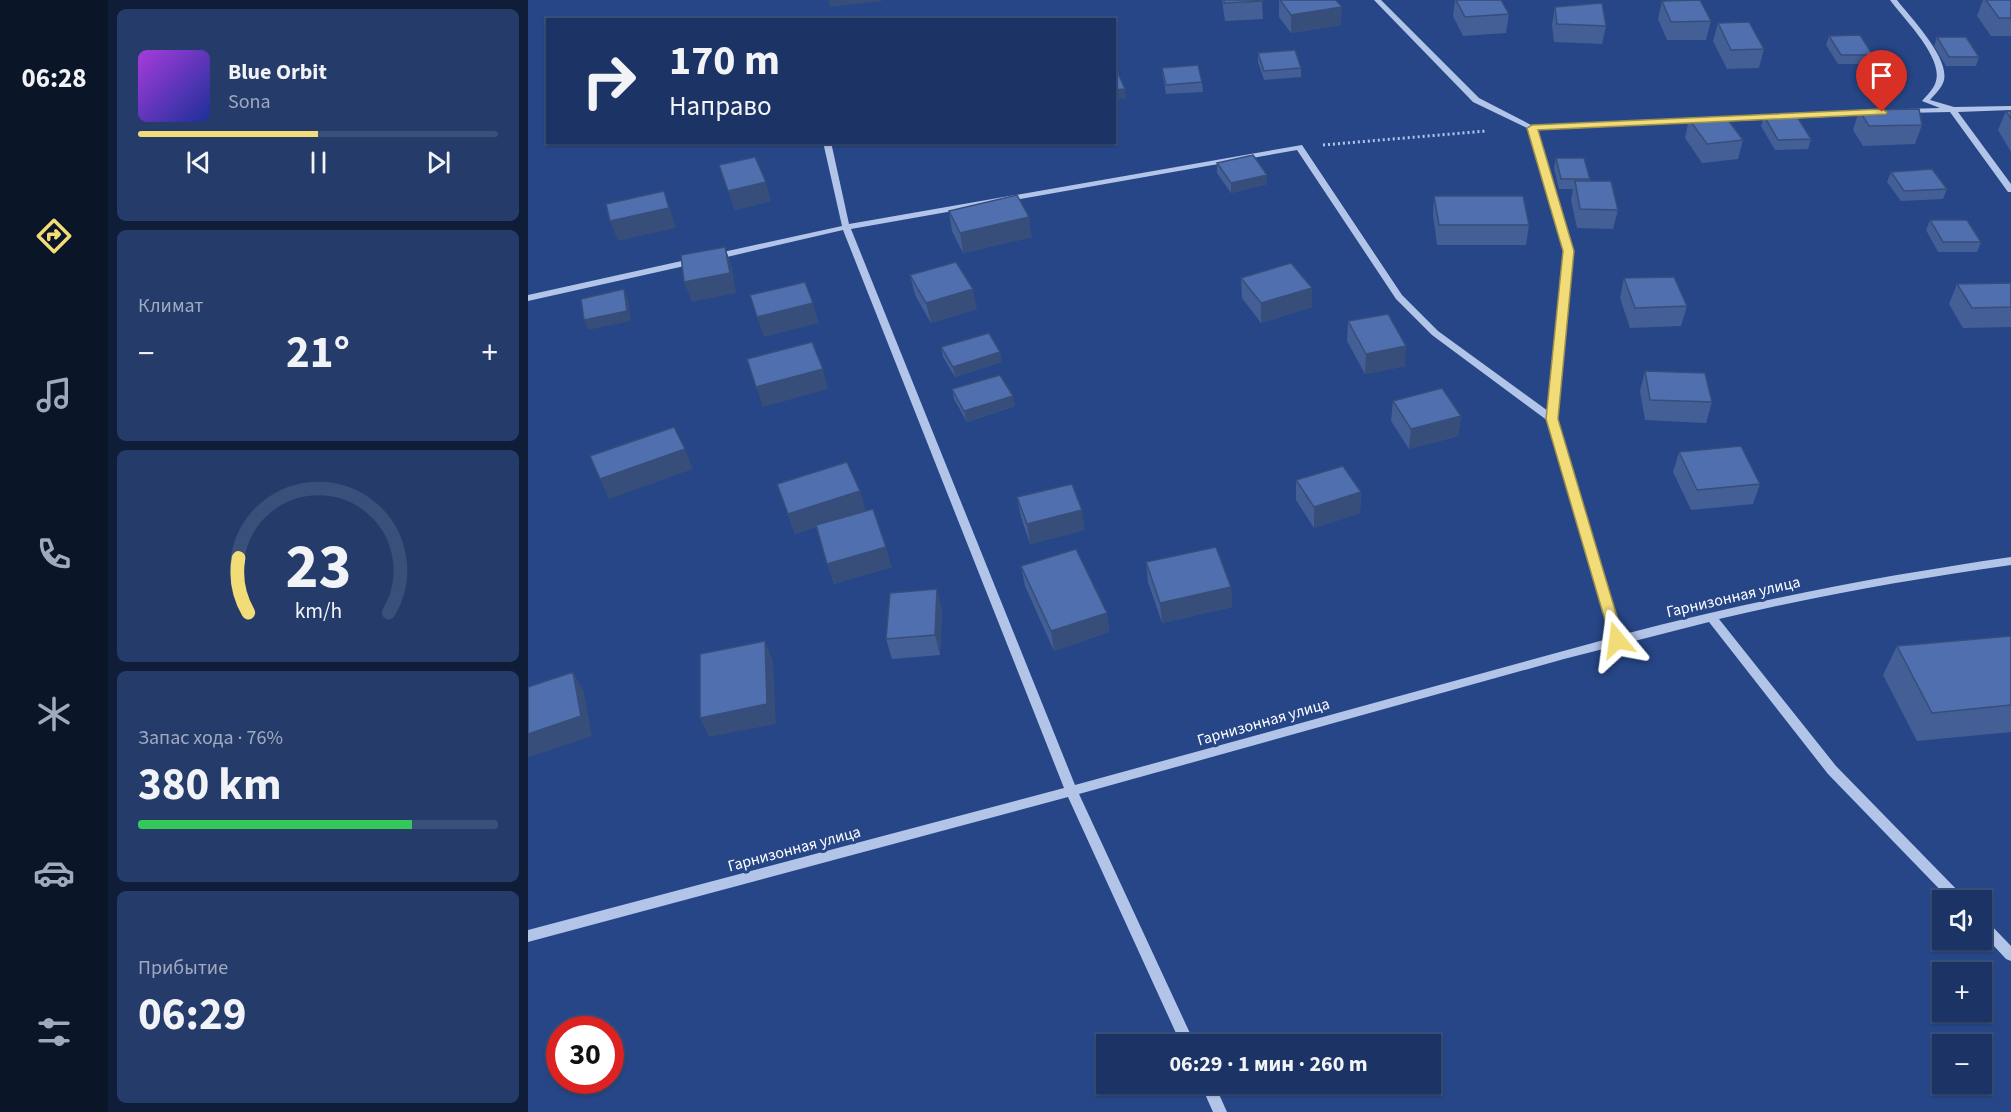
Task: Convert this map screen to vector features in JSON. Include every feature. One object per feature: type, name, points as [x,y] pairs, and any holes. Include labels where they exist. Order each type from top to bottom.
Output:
[{"type":"street","points":[[1377,0],[1476,100],[1532,128],[1882,112]]},
{"type":"street","points":[[1893,0],[1937,58],[1942,73],[1940,82],[1926,100],[1952,109],[2011,190]]},
{"type":"street","points":[[1894,112],[2011,108]]},
{"type":"street","points":[[1532,128],[1569,251],[1552,419],[1617,640]]},
{"type":"street","points":[[827,144],[846,227],[1072,792],[1183,1034]]},
{"type":"street","points":[[528,298],[846,227],[1299,147],[1399,297],[1435,333],[1552,419]]},
{"type":"street","name":"Гарнизонная улица","points":[[528,936],[1072,792],[1617,640],[1869,581],[2011,561]]},
{"type":"street","points":[[1712,618],[1832,770],[1948,890]]},
{"type":"street","points":[[1992,935],[2011,955]]},
{"type":"street","points":[[1211,1094],[1220,1112]]},
{"type":"path","points":[[1299,147],[1532,128]]},
{"type":"building","points":[[1224,0],[1262,0],[1263,1],[1224,3]]},
{"type":"building","points":[[1280,0],[1336,0],[1342,7],[1291,15]]},
{"type":"building","points":[[1456,0],[1501,0],[1509,14],[1465,17]]},
{"type":"building","points":[[1700,0],[1711,21],[1671,22],[1662,1]]},
{"type":"building","points":[[1986,0],[2011,0],[2011,18],[1999,18]]},
{"type":"building","points":[[1602,3],[1606,26],[1557,24],[1555,7]]},
{"type":"building","points":[[1749,22],[1764,49],[1731,50],[1718,23]]},
{"type":"building","points":[[1860,35],[1873,55],[1841,55],[1829,36]]},
{"type":"building","points":[[1937,37],[1966,37],[1979,57],[1949,57]]},
{"type":"building","points":[[1295,50],[1301,68],[1264,71],[1258,53]]},
{"type":"building","points":[[1198,65],[1202,82],[1166,85],[1162,68]]},
{"type":"building","points":[[1116,71],[1117,71],[1125,89],[1116,90]]},
{"type":"building","points":[[1919,109],[1922,125],[1869,126],[1859,110]]},
{"type":"building","points":[[1796,115],[1811,139],[1778,140],[1764,116]]},
{"type":"building","points":[[1725,116],[1743,140],[1707,144],[1689,119]]},
{"type":"building","points":[[1253,155],[1267,175],[1231,183],[1217,163]]},
{"type":"building","points":[[755,157],[766,182],[728,191],[719,165]]},
{"type":"building","points":[[1556,158],[1584,158],[1590,179],[1561,179]]},
{"type":"building","points":[[1932,169],[1947,189],[1904,191],[1891,172]]},
{"type":"building","points":[[1575,181],[1611,181],[1618,210],[1580,209]]},
{"type":"building","points":[[664,191],[669,208],[610,221],[606,204]]},
{"type":"building","points":[[1017,195],[1029,217],[960,233],[949,211]]},
{"type":"building","points":[[1434,196],[1523,196],[1529,225],[1439,225]]},
{"type":"building","points":[[1930,220],[1967,220],[1981,242],[1943,242]]},
{"type":"building","points":[[725,247],[730,273],[684,282],[681,255]]},
{"type":"building","points":[[956,262],[973,289],[926,303],[910,275]]},
{"type":"building","points":[[1291,263],[1312,288],[1261,303],[1241,278]]},
{"type":"building","points":[[1674,277],[1687,306],[1635,308],[1624,278]]},
{"type":"building","points":[[805,282],[813,303],[757,317],[750,295]]},
{"type":"building","points":[[2011,283],[2011,307],[1972,308],[1957,284]]},
{"type":"building","points":[[624,289],[627,311],[584,320],[581,299]]},
{"type":"building","points":[[1388,314],[1406,346],[1366,354],[1348,321]]},
{"type":"building","points":[[989,333],[1000,352],[953,367],[941,347]]},
{"type":"building","points":[[812,342],[823,369],[756,387],[747,359]]},
{"type":"building","points":[[1645,371],[1705,373],[1712,402],[1650,400]]},
{"type":"building","points":[[1000,375],[1013,396],[964,411],[952,389]]},
{"type":"building","points":[[1442,388],[1461,416],[1411,429],[1393,401]]},
{"type":"building","points":[[674,427],[685,449],[600,479],[590,456]]},
{"type":"building","points":[[1741,446],[1760,484],[1697,490],[1679,452]]},
{"type":"building","points":[[847,462],[860,491],[788,514],[777,484]]},
{"type":"building","points":[[1343,466],[1361,492],[1314,507],[1296,480]]},
{"type":"building","points":[[1072,484],[1082,510],[1027,524],[1017,497]]},
{"type":"building","points":[[873,509],[886,547],[827,564],[816,525]]},
{"type":"building","points":[[1216,547],[1231,587],[1160,603],[1146,562]]},
{"type":"building","points":[[1076,549],[1107,613],[1051,631],[1021,566]]},
{"type":"building","points":[[937,589],[935,635],[886,639],[890,593]]},
{"type":"building","points":[[2011,636],[2011,705],[1932,713],[1897,646]]},
{"type":"building","points":[[765,641],[767,704],[700,718],[700,654]]},
{"type":"building","points":[[573,672],[581,716],[528,734],[528,687]]},
{"type":"route","points":[[1617,640],[1552,419],[1569,251],[1532,128],[1882,112]]}]
